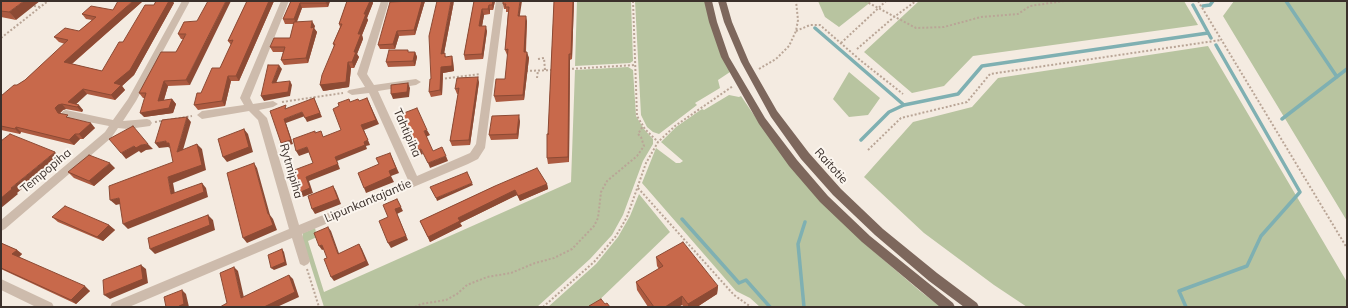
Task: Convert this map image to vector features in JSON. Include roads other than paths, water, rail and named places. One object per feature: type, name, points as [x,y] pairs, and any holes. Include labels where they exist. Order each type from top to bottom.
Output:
[{"type":"main road","points":[[708,1],[713,22],[725,56],[762,121],[793,163],[824,199],[866,239],[922,287],[949,307]]},
{"type":"main road","name":"Raitotie","points":[[722,1],[728,22],[745,62],[774,114],[805,156],[837,192],[879,232],[933,277],[973,307]]},
{"type":"street","name":"Tempopiha","points":[[1,226],[108,135],[132,101],[186,1]]},
{"type":"street","points":[[250,107],[245,98],[285,1]]},
{"type":"street","name":"Tahtipiha","points":[[386,1],[362,74],[373,92],[414,182]]},
{"type":"street","name":"Lipunkantajantie","points":[[116,307],[474,156],[481,145],[500,1]]},
{"type":"street","points":[[352,92],[373,92],[416,82]]},
{"type":"street","points":[[202,114],[273,104]]},
{"type":"street","name":"Rytmipiha","points":[[250,107],[262,118],[304,261]]},
{"type":"street","points":[[66,114],[116,124],[128,125],[147,123]]},
{"type":"street","points":[[1,284],[48,307]]},
{"type":"waterway","points":[[1203,6],[1210,5],[1213,1]]},
{"type":"waterway","points":[[1286,1],[1337,77]]},
{"type":"waterway","points":[[1193,5],[1211,38]]},
{"type":"waterway","points":[[815,28],[904,105]]},
{"type":"waterway","points":[[904,105],[958,94],[982,66],[1208,33]]},
{"type":"waterway","points":[[1186,307],[1179,291],[1247,266],[1261,236],[1300,192],[1216,45]]},
{"type":"waterway","points":[[1337,77],[1347,69]]},
{"type":"waterway","points":[[1282,119],[1337,77]]},
{"type":"waterway","points":[[861,140],[889,112],[904,105]]},
{"type":"waterway","points":[[682,219],[739,283],[746,280],[770,307]]},
{"type":"waterway","points":[[804,307],[798,244],[805,222]]}]
